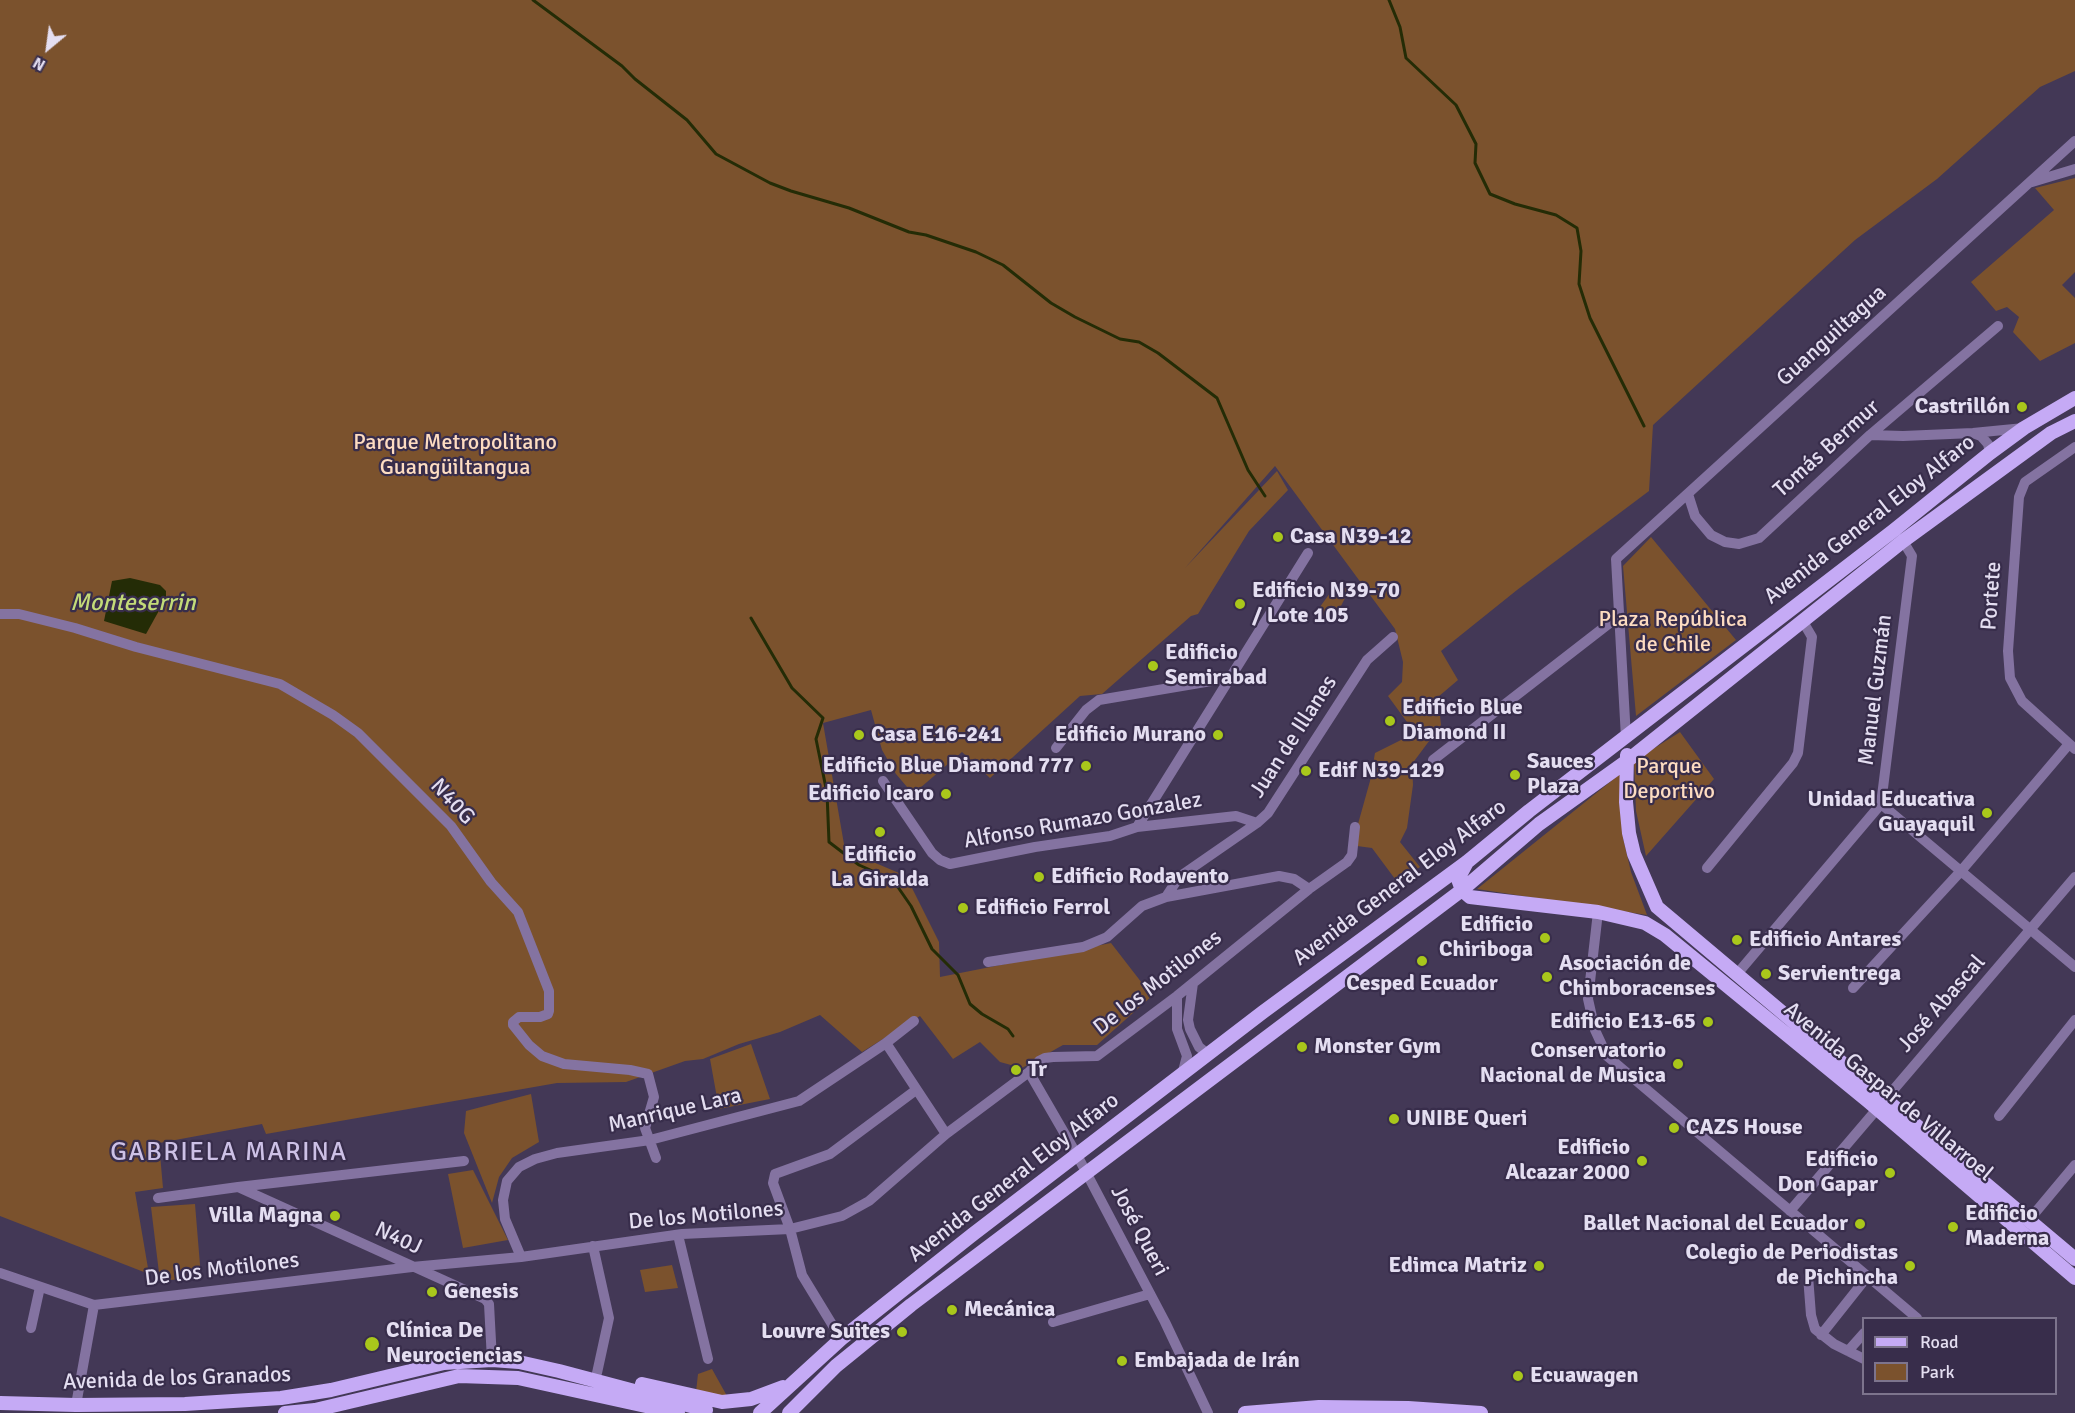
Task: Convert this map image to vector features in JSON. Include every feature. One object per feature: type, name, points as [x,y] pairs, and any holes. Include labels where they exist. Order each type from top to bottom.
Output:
[{"type":"main road","name":"Avenida General Eloy Alfaro","points":[[760,1413],[841,1339],[972,1235],[1272,1006],[1467,862],[1529,811],[1893,531],[1990,453],[2024,428],[2075,398]]},
{"type":"main road","name":"Avenida General Eloy Alfaro","points":[[789,1413],[836,1366],[1086,1173],[1462,890],[1539,824],[1627,761],[1903,541],[2051,433],[2075,421]]},
{"type":"main road","name":"Avenida Gaspar de Villarroel","points":[[1626,738],[1626,802],[1629,833],[1634,854],[1657,907],[1737,974],[2075,1278]]},
{"type":"main road","points":[[1462,890],[1458,879],[1467,862]]},
{"type":"main road","name":"Avenida Gaspar de Villarroel","points":[[1462,890],[1470,897],[1479,899],[1598,912],[1645,923],[1665,934],[2029,1220],[2075,1259]]},
{"type":"main road","points":[[1645,923],[1655,914],[1657,907]]},
{"type":"main road","points":[[1665,934],[1667,929],[1675,923]]},
{"type":"main road","points":[[972,1235],[985,1238],[985,1250]]},
{"type":"main road","points":[[497,1360],[520,1355],[722,1402],[742,1401],[771,1393],[800,1376]]},
{"type":"main road","name":"Avenida de los Granados","points":[[0,1403],[185,1404],[281,1398],[331,1390],[444,1363],[497,1360],[533,1365],[596,1380],[706,1410]]},
{"type":"main road","name":"Avenida de los Granados","points":[[285,1413],[315,1410],[459,1376],[518,1378],[678,1413]]},
{"type":"main road","points":[[794,1413],[801,1400]]},
{"type":"main road","points":[[1245,1413],[1318,1407],[1481,1413]]},
{"type":"street","name":"Guanguiltagua","points":[[1620,615],[1616,559],[2075,141]]},
{"type":"street","points":[[2029,183],[2075,169]]},
{"type":"street","name":"Tomás Bermur","points":[[1688,494],[1695,516],[1711,535],[1725,542],[1739,544],[1751,542],[1870,435],[1998,326]]},
{"type":"street","points":[[1870,435],[1973,433],[2024,428]]},
{"type":"street","points":[[1973,433],[1981,436],[1988,444],[1990,453]]},
{"type":"street","name":"Portete","points":[[2072,747],[2022,701],[2010,678],[2008,651],[2019,497],[2025,482],[2075,447]]},
{"type":"street","name":"Manuel Guzmán","points":[[1881,804],[1912,556],[1903,541]]},
{"type":"street","points":[[1137,827],[1308,553]]},
{"type":"street","name":"N40G","points":[[0,614],[19,614],[75,628],[136,647],[280,684],[333,715],[358,733],[451,826],[491,882],[518,912],[549,991],[549,1011],[540,1017],[519,1017],[513,1025],[529,1045],[542,1056],[564,1064],[630,1070],[648,1074],[654,1097],[645,1128],[650,1140]]},
{"type":"street","points":[[1620,615],[1626,738]]},
{"type":"street","points":[[1433,760],[1620,615]]},
{"type":"street","points":[[1707,868],[1788,769],[1798,753],[1812,637],[1802,620]]},
{"type":"street","name":"Juan de Illanes","points":[[988,962],[1083,947],[1107,937],[1142,906],[1166,897],[1179,877],[1257,824],[1268,813],[1307,755],[1367,660],[1393,637]]},
{"type":"street","points":[[1056,748],[1086,710],[1099,700],[1229,678]]},
{"type":"street","points":[[1853,988],[1961,872],[2072,747]]},
{"type":"street","name":"Alfonso Rumazo Gonzalez","points":[[883,781],[932,853],[940,860],[950,864],[1035,847],[1110,836],[1137,827],[1236,816],[1257,824]]},
{"type":"street","points":[[1737,974],[1881,804],[2075,967]]},
{"type":"street","name":"De los Motilones","points":[[0,1273],[94,1305],[412,1267],[521,1257],[678,1235],[790,1229],[842,1216],[868,1201],[946,1134],[1045,1058],[1097,1056],[1177,996],[1309,889],[1347,862],[1352,855],[1355,827]]},
{"type":"street","points":[[1166,897],[1279,876],[1294,879],[1309,889]]},
{"type":"street","name":"José Abascal","points":[[1790,1211],[2075,877]]},
{"type":"street","points":[[1598,912],[1588,999],[1595,1030],[1607,1056],[1916,1317]]},
{"type":"street","points":[[1193,983],[1188,1020],[1190,1029],[1199,1047],[1209,1055]]},
{"type":"street","points":[[1177,996],[1177,1029],[1187,1056],[1182,1075]]},
{"type":"street","points":[[2000,1116],[2075,1020]]},
{"type":"street","name":"Manrique Lara","points":[[521,1257],[505,1219],[503,1200],[507,1181],[519,1167],[535,1159],[557,1153],[650,1140],[800,1101],[886,1043],[914,1021]]},
{"type":"street","points":[[886,1043],[946,1134]]},
{"type":"street","name":"José Queri","points":[[1029,1072],[1077,1155],[1150,1294],[1208,1413]]},
{"type":"street","points":[[841,1339],[802,1275],[790,1229],[773,1183],[775,1174],[830,1154],[916,1090]]},
{"type":"street","points":[[650,1140],[656,1158]]},
{"type":"street","points":[[158,1198],[464,1161]]},
{"type":"street","points":[[2029,1220],[2075,1165]]},
{"type":"street","name":"N40J","points":[[238,1187],[488,1301],[497,1360]]},
{"type":"street","points":[[678,1235],[708,1359]]},
{"type":"street","points":[[594,1246],[609,1318],[597,1373]]},
{"type":"street","points":[[1808,1276],[1811,1315],[1815,1329],[1821,1335],[1862,1358]]},
{"type":"street","points":[[1821,1335],[1867,1277]]},
{"type":"street","points":[[31,1328],[40,1287]]},
{"type":"street","points":[[1053,1322],[1150,1294]]},
{"type":"street","points":[[76,1405],[94,1305]]},
{"type":"street","points":[[1848,1351],[1862,1334]]},
{"type":"green space","name":"Parque Metropolitano Guangüiltangua","points":[[0,0],[2075,0],[2075,71],[2040,87],[1937,179],[1855,240],[1653,425],[1649,491],[1517,590],[1441,651],[1458,680],[1438,697],[1441,725],[1412,764],[1413,785],[1407,828],[1400,842],[1420,867],[1398,883],[1372,848],[1357,846],[1358,824],[1375,753],[1415,733],[1388,696],[1402,682],[1403,662],[1395,629],[1275,466],[1185,568],[1277,471],[1288,490],[1249,531],[1198,614],[1191,616],[1102,694],[1080,696],[990,778],[962,752],[913,794],[896,774],[882,750],[871,710],[823,723],[845,850],[906,876],[939,942],[940,977],[1111,943],[1152,996],[1097,1045],[1063,1045],[1022,1068],[1000,1062],[980,1042],[953,1059],[920,1016],[862,1052],[820,1015],[780,1032],[739,1044],[703,1059],[685,1061],[626,1082],[557,1083],[266,1134],[262,1124],[159,1143],[163,1188],[135,1192],[149,1274],[0,1216]]},
{"type":"green space","points":[[2075,178],[2075,272],[2062,285],[2075,298],[2075,343],[2040,361],[2013,332],[2019,317],[2007,307],[1996,311],[1971,282],[2054,210],[2035,188]]},
{"type":"green space","name":"Plaza República de Chile","points":[[1651,537],[1736,640],[1636,716],[1623,566]]},
{"type":"green space","points":[[1338,582],[1350,588],[1333,622],[1317,611]]},
{"type":"green space","name":"Parque Deportivo","points":[[1680,732],[1714,779],[1646,856],[1636,811],[1634,761]]},
{"type":"green space","points":[[1620,774],[1623,838],[1631,872],[1647,915],[1477,889]]},
{"type":"green space","points":[[751,1044],[770,1099],[719,1109],[710,1059]]},
{"type":"green space","points":[[531,1094],[539,1142],[512,1158],[499,1177],[492,1203],[464,1133],[466,1111]]},
{"type":"green space","points":[[473,1170],[508,1240],[463,1248],[448,1174]]},
{"type":"green space","points":[[195,1204],[201,1277],[160,1281],[151,1207]]},
{"type":"green space","points":[[672,1265],[678,1288],[645,1292],[640,1270]]},
{"type":"green space","points":[[712,1369],[727,1396],[696,1392],[698,1374]]},
{"type":"water","name":"Monteserrin","points":[[130,578],[160,585],[166,591],[166,598],[146,634],[104,621],[112,581]]},
{"type":"waterway","points":[[533,0],[622,66],[687,120],[716,154],[770,183],[791,191],[849,208],[909,232],[926,235],[976,252],[1003,265],[1051,303],[1075,317],[1120,339],[1139,342],[1158,353],[1217,398],[1248,470],[1265,496]]},
{"type":"waterway","points":[[1389,0],[1400,27],[1406,58],[1456,105],[1476,144],[1475,163],[1490,194],[1515,204],[1556,215],[1577,228],[1581,251],[1579,284],[1590,318],[1644,426]]},
{"type":"waterway","points":[[751,618],[792,688],[823,718],[816,739],[827,793],[829,842],[859,865],[893,880],[911,906],[932,949],[958,975],[970,1004],[1008,1029],[1013,1036]]},
{"type":"place","name":"Castrillón","points":[[2022,407]]},
{"type":"place","name":"Casa N39-12","points":[[1278,537]]},
{"type":"place","name":"Edificio N39-70 / Lote 105","points":[[1240,604]]},
{"type":"place","name":"Edificio Semirabad","points":[[1153,666]]},
{"type":"place","name":"Edificio Blue Diamond II","points":[[1390,721]]},
{"type":"place","name":"Casa E16-241","points":[[859,735]]},
{"type":"place","name":"Edificio Murano","points":[[1218,735]]},
{"type":"place","name":"Edificio Blue Diamond 777","points":[[1086,766]]},
{"type":"place","name":"Edif N39-129","points":[[1306,771]]},
{"type":"place","name":"Sauces Plaza","points":[[1515,775]]},
{"type":"place","name":"Edificio Icaro","points":[[946,794]]},
{"type":"place","name":"Unidad Educativa Guayaquil","points":[[1987,813]]},
{"type":"place","name":"Edificio La Giralda","points":[[880,832]]},
{"type":"place","name":"Edificio Rodavento","points":[[1039,877]]},
{"type":"place","name":"Edificio Ferrol","points":[[963,908]]},
{"type":"place","name":"Edificio Chiriboga","points":[[1545,938]]},
{"type":"place","name":"Edificio Antares","points":[[1737,940]]},
{"type":"place","name":"Cesped Ecuador","points":[[1422,961]]},
{"type":"place","name":"Servientrega","points":[[1766,974]]},
{"type":"place","name":"Asociación de Chimboracenses","points":[[1547,977]]},
{"type":"place","name":"Edificio E13-65","points":[[1708,1022]]},
{"type":"place","name":"Monster Gym","points":[[1302,1047]]},
{"type":"place","name":"Conservatorio Nacional de Musica","points":[[1678,1064]]},
{"type":"place","name":"Tr","points":[[1016,1070]]},
{"type":"place","name":"UNIBE Queri","points":[[1394,1119]]},
{"type":"place","name":"CAZS House","points":[[1674,1128]]},
{"type":"place","name":"Edificio Alcazar 2000","points":[[1642,1161]]},
{"type":"place","name":"Edificio Don Gapar","points":[[1890,1173]]},
{"type":"place","name":"Villa Magna","points":[[335,1216]]},
{"type":"place","name":"Ballet Nacional del Ecuador","points":[[1860,1224]]},
{"type":"place","name":"Edificio Maderna","points":[[1953,1227]]},
{"type":"place","name":"Edimca Matriz","points":[[1539,1266]]},
{"type":"place","name":"Colegio de Periodistas de Pichincha","points":[[1910,1266]]},
{"type":"place","name":"Genesis","points":[[432,1292]]},
{"type":"place","name":"Mecánica","points":[[952,1310]]},
{"type":"place","name":"Louvre Suites","points":[[902,1332]]},
{"type":"place","name":"Clínica De Neurociencias","points":[[372,1344]]},
{"type":"place","name":"Embajada de Irán","points":[[1122,1361]]},
{"type":"place","name":"Ecuawagen","points":[[1518,1376]]},
{"type":"district","name":"GABRIELA MARINA","points":[[229,1153]]}]
